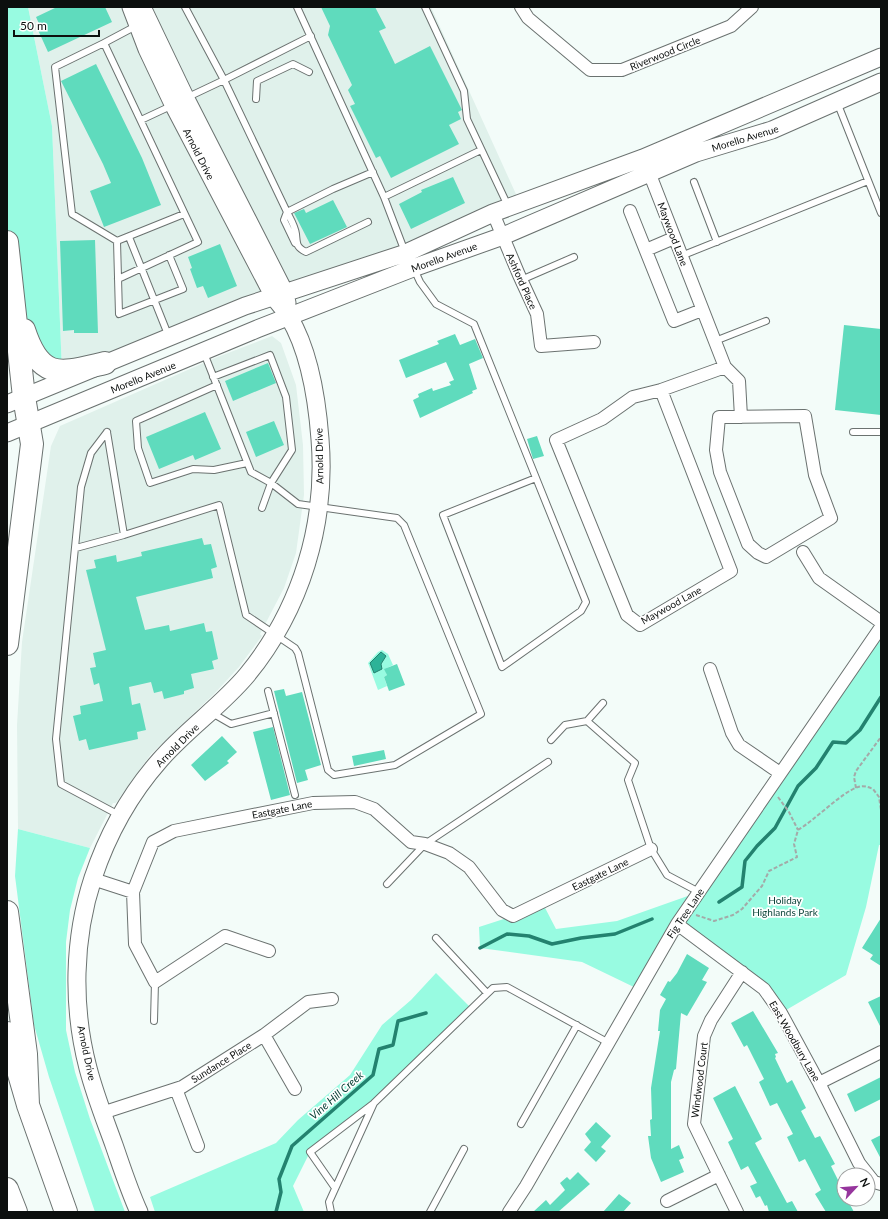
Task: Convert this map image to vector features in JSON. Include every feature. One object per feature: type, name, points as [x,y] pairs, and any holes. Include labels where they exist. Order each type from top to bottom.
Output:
[{"type":"highway","points":[[7,242],[15,307],[16,401],[28,424],[32,444],[7,644]]},
{"type":"highway","points":[[15,307],[28,346],[36,359],[49,368],[62,372],[105,364]]},
{"type":"highway","points":[[7,912],[26,1054],[28,1105]]},
{"type":"highway","points":[[7,1033],[28,1105],[66,1212]]},
{"type":"highway","points":[[7,1189],[16,1212]]},
{"type":"street","name":"Arnold Drive","points":[[131,7],[136,26],[180,102],[279,295],[301,343],[318,406],[321,452],[319,506],[308,560],[289,610],[275,635],[246,676],[159,761],[120,816],[105,847],[93,879],[79,944],[77,984],[80,1029],[88,1068],[102,1113],[138,1212]]},
{"type":"street","name":"Arnold Drive","points":[[142,7],[180,102]]},
{"type":"street","name":"Riverwood Circle","points":[[522,7],[528,18],[590,70],[622,70],[731,26],[752,7]]},
{"type":"street","name":"Morello Avenue","points":[[16,401],[245,306],[279,295],[503,236],[646,166],[881,58]]},
{"type":"street","name":"Morello Avenue","points":[[7,433],[289,317],[410,260],[501,210],[772,130],[881,82]]},
{"type":"street","name":"Maywood Lane","points":[[646,166],[725,367],[739,381],[741,417]]},
{"type":"street","name":"Ashford Place","points":[[501,210],[503,236],[521,280],[538,314],[541,346],[594,342]]},
{"type":"street","points":[[630,211],[674,321],[702,310]]},
{"type":"street","points":[[646,250],[674,238]]},
{"type":"street","name":"Maywood Lane","points":[[661,390],[731,571],[640,625],[627,615],[556,440],[602,419],[633,398],[661,390],[725,367]]},
{"type":"street","points":[[805,416],[814,475],[831,518],[766,557],[758,553],[748,544],[720,472],[716,450],[719,417],[741,417],[805,416]]},
{"type":"street","points":[[803,552],[819,578],[881,622]]},
{"type":"street","name":"Fig Tree Lane","points":[[509,1212],[526,1186],[607,1042],[677,924],[881,627]]},
{"type":"street","points":[[710,669],[732,733],[739,745],[780,774]]},
{"type":"street","name":"Eastgate Lane","points":[[155,982],[135,944],[132,892],[153,842],[174,831],[313,803],[355,802],[374,809],[410,842],[425,844],[449,854],[469,867],[502,910],[513,916],[651,849]]},
{"type":"street","points":[[93,879],[132,892]]},
{"type":"street","name":"East Woodbury Lane","points":[[677,924],[764,989],[781,1013],[819,1083],[859,1163],[874,1182],[881,1184]]},
{"type":"street","points":[[155,982],[225,936],[269,951]]},
{"type":"street","name":"Windwood Court","points":[[737,1212],[694,1124],[704,1036],[711,1020],[742,972]]},
{"type":"street","name":"Sundance Place","points":[[102,1113],[176,1089],[264,1035],[308,1002],[332,999]]},
{"type":"street","points":[[264,1035],[295,1088]]},
{"type":"street","points":[[819,1083],[881,1052]]},
{"type":"street","points":[[176,1089],[198,1146]]},
{"type":"street","points":[[667,1201],[719,1175]]},
{"type":"lane","points":[[185,7],[224,80],[287,212],[296,234],[296,243],[299,248],[306,252],[368,222]]},
{"type":"lane","points":[[297,7],[384,196],[420,282],[436,304],[474,324],[586,602],[581,611],[502,667],[443,515],[536,478]]},
{"type":"lane","points":[[426,7],[464,91],[467,120],[481,150],[501,210]]},
{"type":"lane","points":[[117,241],[72,214],[55,68],[136,26]]},
{"type":"lane","points":[[140,120],[180,102],[310,36]]},
{"type":"lane","points":[[104,43],[198,242],[118,279]]},
{"type":"lane","points":[[256,99],[257,81],[293,64],[309,72]]},
{"type":"lane","points":[[837,102],[881,213]]},
{"type":"lane","points":[[384,196],[481,150]]},
{"type":"lane","points":[[287,212],[333,189],[372,172]]},
{"type":"lane","points":[[681,256],[868,181]]},
{"type":"lane","points":[[694,182],[717,242]]},
{"type":"lane","points":[[117,241],[184,214]]},
{"type":"lane","points":[[128,236],[169,337]]},
{"type":"lane","points":[[117,241],[119,314],[183,289],[169,255]]},
{"type":"lane","points":[[521,280],[574,257]]},
{"type":"lane","points":[[715,341],[766,321]]},
{"type":"lane","points":[[76,548],[124,535],[219,505],[246,616],[295,648],[300,658],[328,770],[334,775],[396,765],[481,714],[404,526],[397,518],[298,504],[272,483],[251,472],[203,352]]},
{"type":"lane","points":[[214,377],[270,355],[286,396],[292,450],[272,483],[262,508]]},
{"type":"lane","points":[[217,385],[136,421],[138,448],[150,483],[193,469],[214,470],[247,463]]},
{"type":"lane","points":[[120,816],[61,784],[57,760],[56,739],[81,487],[91,453],[107,432],[124,535]]},
{"type":"lane","points":[[853,432],[881,432]]},
{"type":"lane","points":[[268,691],[295,795]]},
{"type":"lane","points":[[551,740],[565,725],[587,721],[603,703]]},
{"type":"lane","points":[[210,712],[231,724],[274,714]]},
{"type":"lane","points":[[587,721],[635,763],[628,780],[651,849],[667,875],[699,892]]},
{"type":"lane","points":[[387,884],[425,844],[548,762]]},
{"type":"lane","points":[[436,938],[487,993]]},
{"type":"lane","name":"Eastgate Lane","points":[[154,1021],[155,982]]},
{"type":"lane","points":[[335,1188],[310,1152],[374,1103],[493,988],[507,987],[607,1042]]},
{"type":"lane","points":[[521,1124],[577,1025]]},
{"type":"lane","points":[[331,1212],[329,1202],[374,1103]]},
{"type":"lane","points":[[430,1212],[464,1149]]},
{"type":"path","points":[[856,788],[854,777],[856,771],[881,737]]},
{"type":"path","points":[[798,830],[812,822],[850,790],[856,788],[868,787],[873,789],[880,796],[881,810]]},
{"type":"path","points":[[686,911],[714,921],[733,915],[742,909],[762,886],[770,871],[797,856],[794,844],[798,830],[784,805]]},
{"type":"shaded area","points":[[28,7],[131,7],[274,297],[62,372],[52,126]]},
{"type":"shaded area","points":[[142,7],[431,7],[520,203],[285,293]]},
{"type":"shaded area","points":[[272,336],[281,343],[296,385],[303,445],[304,495],[296,553],[284,588],[260,634],[262,636],[239,667],[214,694],[151,754],[116,803],[113,803],[90,848],[18,829],[17,725],[22,642],[51,446],[60,426],[215,358]]},
{"type":"shaded area","points":[[381,652],[386,656],[381,664],[382,669],[374,673],[370,663]]},
{"type":"green space","points":[[7,7],[28,7],[52,126],[62,372],[36,359],[7,242]]},
{"type":"green space","name":"Holiday Highlands Park","points":[[881,627],[881,845],[879,845],[866,907],[846,975],[781,1013],[764,989],[677,924],[638,989],[582,962],[480,948],[479,927],[513,916],[542,902],[556,929],[617,921],[699,892]]},
{"type":"green space","points":[[382,650],[388,654],[393,665],[385,669],[387,675],[384,677],[387,686],[378,690],[368,663],[378,652]]},
{"type":"green space","points":[[18,829],[90,848],[78,878],[70,910],[66,942],[66,1030],[75,1072],[90,1119],[125,1212],[95,1212],[49,1077],[34,1025],[15,876]]},
{"type":"green space","points":[[436,973],[471,1008],[374,1103],[310,1152],[293,1186],[304,1212],[155,1212],[150,1197],[276,1143],[298,1120],[350,1075],[382,1025],[411,1000]]},
{"type":"building","points":[[57,7],[105,7],[112,22],[48,52],[38,30],[41,28],[36,17]]},
{"type":"building","points":[[321,7],[375,7],[386,28],[379,31],[395,64],[430,46],[462,110],[458,112],[461,119],[449,125],[459,144],[391,178],[380,156],[376,158],[350,106],[355,104],[348,90],[352,85],[328,35],[330,26]]},
{"type":"building","points":[[96,64],[142,158],[161,205],[104,227],[90,191],[111,183],[61,81]]},
{"type":"building","points":[[453,177],[465,203],[411,229],[399,204],[422,192],[421,190]]},
{"type":"building","points":[[333,200],[347,227],[310,244],[294,213],[304,209],[306,213]]},
{"type":"building","points":[[95,240],[98,333],[74,333],[74,330],[63,331],[60,241]]},
{"type":"building","points":[[220,244],[237,286],[208,298],[203,286],[197,288],[190,269],[192,268],[188,257]]},
{"type":"building","points":[[844,325],[881,329],[881,415],[835,410]]},
{"type":"building","points":[[455,334],[460,345],[475,339],[483,358],[469,364],[477,389],[472,391],[473,393],[420,418],[413,400],[419,397],[418,394],[432,388],[433,391],[451,385],[449,382],[454,380],[446,362],[406,378],[399,360],[439,344],[437,341]]},
{"type":"building","points":[[268,363],[276,383],[233,401],[225,381]]},
{"type":"building","points":[[205,412],[221,449],[195,460],[193,455],[159,469],[146,437]]},
{"type":"building","points":[[274,421],[284,445],[256,457],[246,432]]},
{"type":"building","points":[[537,436],[544,456],[533,459],[527,439]]},
{"type":"building","points":[[202,538],[204,545],[211,544],[217,567],[211,569],[213,578],[136,597],[145,630],[169,625],[170,631],[204,623],[206,632],[212,631],[218,659],[212,661],[214,669],[191,674],[194,688],[184,691],[184,694],[164,699],[162,691],[154,693],[151,682],[129,687],[132,705],[140,703],[146,730],[137,732],[138,739],[89,750],[86,739],[79,741],[73,716],[81,714],[80,706],[103,701],[99,683],[94,685],[90,668],[96,667],[93,653],[106,650],[86,570],[96,568],[94,560],[116,555],[117,562],[142,556],[141,552]]},
{"type":"building","points":[[397,664],[405,685],[389,691],[384,677],[387,675],[384,669]]},
{"type":"building","points":[[284,689],[286,696],[302,692],[321,765],[305,770],[308,780],[297,783],[274,691]]},
{"type":"building","points":[[273,727],[290,795],[271,800],[253,732]]},
{"type":"building","points":[[222,736],[237,752],[227,761],[229,763],[205,781],[191,765]]},
{"type":"building","points":[[384,750],[386,759],[354,766],[352,756]]},
{"type":"building","points":[[881,918],[881,966],[870,959],[873,955],[862,948]]},
{"type":"building","points":[[687,954],[709,968],[702,980],[707,982],[687,1016],[681,1013],[676,1069],[674,1070],[671,1082],[671,1149],[679,1145],[684,1158],[679,1160],[684,1172],[661,1182],[651,1158],[648,1136],[651,1136],[651,1088],[660,1031],[658,1031],[660,1010],[666,999],[660,995],[668,981],[670,982],[677,973]]},
{"type":"building","points":[[881,996],[881,1028],[868,1002]]},
{"type":"building","points":[[753,1011],[778,1053],[775,1054],[775,1058],[787,1083],[792,1080],[806,1108],[801,1111],[815,1138],[820,1136],[835,1164],[831,1166],[836,1176],[836,1207],[851,1207],[854,1212],[826,1212],[815,1194],[821,1190],[805,1159],[799,1162],[787,1137],[793,1134],[777,1103],[770,1106],[759,1082],[764,1079],[747,1045],[744,1047],[731,1023]]},
{"type":"building","points":[[881,1077],[881,1099],[855,1112],[847,1094]]},
{"type":"building","points":[[735,1086],[762,1139],[755,1143],[787,1203],[792,1201],[798,1212],[769,1212],[767,1205],[765,1206],[760,1196],[756,1198],[750,1186],[757,1183],[748,1166],[741,1170],[728,1142],[733,1139],[713,1098]]},
{"type":"building","points":[[596,1122],[611,1136],[601,1147],[606,1151],[596,1162],[584,1150],[591,1142],[585,1134]]},
{"type":"building","points":[[881,1135],[881,1159],[871,1140]]},
{"type":"building","points":[[578,1172],[590,1184],[558,1212],[533,1212],[546,1200],[550,1205],[565,1190],[560,1183],[567,1177],[570,1180]]},
{"type":"building","points":[[619,1194],[631,1203],[623,1212],[603,1212]]},
{"type":"waterway","name":"Vine Hill Creek","points":[[719,902],[742,887],[745,861],[757,846],[775,828],[798,786],[816,768],[833,742],[846,743],[860,730],[881,697]]},
{"type":"waterway","name":"Vine Hill Creek","points":[[480,948],[507,934],[529,936],[552,944],[581,938],[615,934],[652,919]]},
{"type":"waterway","name":"Vine Hill Creek","points":[[276,1212],[281,1192],[279,1179],[292,1146],[373,1075],[379,1049],[393,1045],[398,1021],[426,1013]]}]
